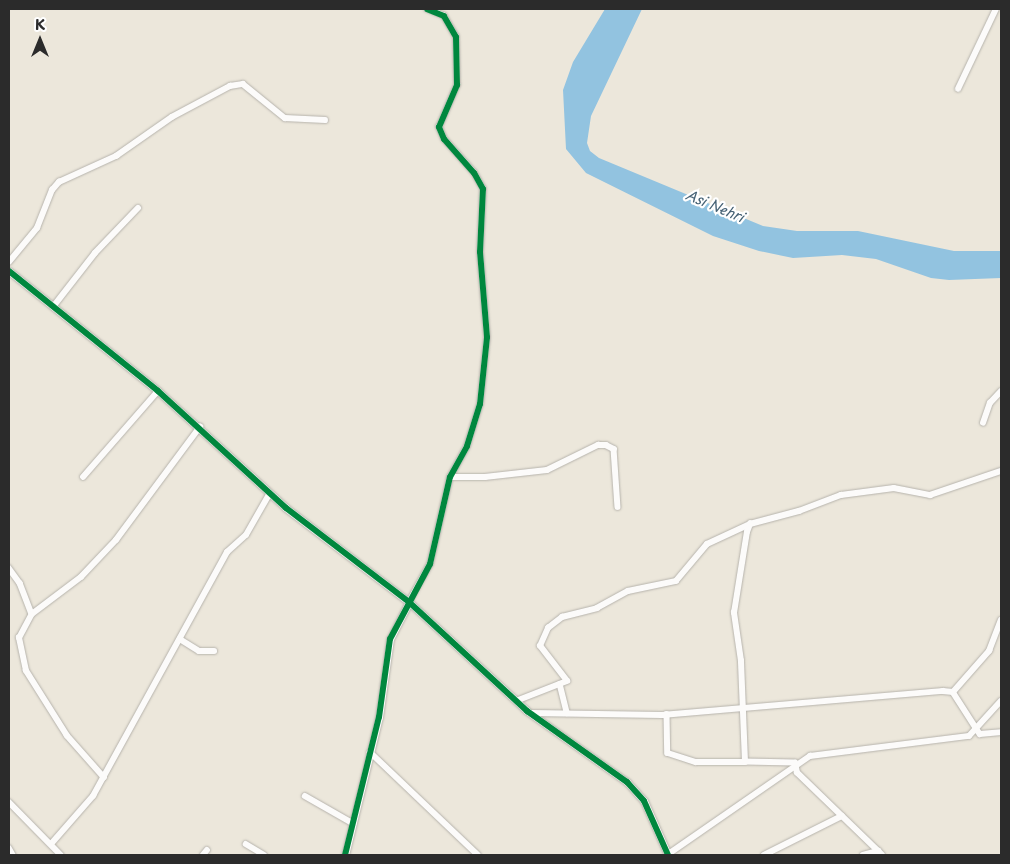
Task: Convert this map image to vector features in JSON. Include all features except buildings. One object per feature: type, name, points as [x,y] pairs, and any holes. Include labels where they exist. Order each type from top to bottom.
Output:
[{"type":"street","points":[[345,855],[379,717],[390,639],[430,564],[450,477],[466,446],[480,404],[487,337],[480,252],[485,201],[483,189],[474,172],[440,131],[441,115],[457,85],[456,37],[444,16],[427,9]]},
{"type":"street","points":[[958,90],[996,9]]},
{"type":"street","points":[[9,262],[37,228],[52,190],[59,182],[116,156],[172,117],[230,86],[243,84],[285,118],[325,120]]},
{"type":"street","points":[[53,306],[95,254],[138,208]]},
{"type":"street","points":[[9,271],[158,391],[200,427],[286,508],[409,602],[516,701],[627,782],[644,802],[668,855],[786,775],[795,764],[810,756],[836,750],[909,746],[969,736],[1001,701]]},
{"type":"street","points":[[83,477],[158,391]]},
{"type":"street","points":[[983,423],[990,403],[1001,391]]},
{"type":"street","points":[[104,778],[67,736],[26,671],[19,638],[32,614],[82,577],[116,540],[200,427]]},
{"type":"street","points":[[450,477],[486,477],[546,470],[598,445],[606,444],[614,449],[618,507]]},
{"type":"street","points":[[516,701],[567,681],[540,646],[548,628],[562,616],[597,608],[628,592],[676,581],[707,544],[750,524],[799,511],[841,495],[894,488],[930,495],[1001,471]]},
{"type":"street","points":[[51,844],[79,815],[104,778],[227,552],[246,535],[270,492]]},
{"type":"street","points":[[744,762],[741,661],[734,612],[750,524]]},
{"type":"street","points":[[9,568],[20,583],[32,614]]},
{"type":"street","points":[[953,692],[989,651],[1001,620]]},
{"type":"street","points":[[180,639],[199,651],[214,651]]},
{"type":"street","points":[[560,684],[566,713]]},
{"type":"street","points":[[532,713],[667,714],[742,710],[934,691],[953,692]]},
{"type":"street","points":[[953,692],[980,734],[1001,732]]},
{"type":"street","points":[[667,714],[668,753],[696,762],[795,764]]},
{"type":"street","points":[[370,752],[478,855]]},
{"type":"street","points":[[795,764],[797,773],[880,853]]},
{"type":"street","points":[[305,796],[354,824]]},
{"type":"street","points":[[9,802],[61,855]]},
{"type":"street","points":[[764,855],[842,816]]},
{"type":"street","points":[[246,844],[264,855]]},
{"type":"street","points":[[9,848],[13,855]]},
{"type":"street","points":[[864,855],[880,853]]},
{"type":"water","points":[[605,9],[642,9],[591,116],[587,143],[590,151],[599,158],[763,226],[797,231],[858,231],[954,251],[1001,251],[1001,278],[949,280],[931,278],[876,259],[842,255],[793,258],[759,251],[713,236],[586,173],[566,149],[563,90],[573,62]]},
{"type":"cycle path","points":[[345,855],[379,717],[390,639],[430,564],[450,477],[467,446],[480,404],[487,337],[480,252],[483,189],[474,173],[444,139],[439,127],[457,85],[456,37],[444,16],[427,9]]},
{"type":"cycle path","points":[[9,271],[158,391],[286,508],[409,602],[527,711],[627,782],[644,801],[668,855]]},
{"type":"water label","name":"Asi Nehri","points":[[715,206]]}]
